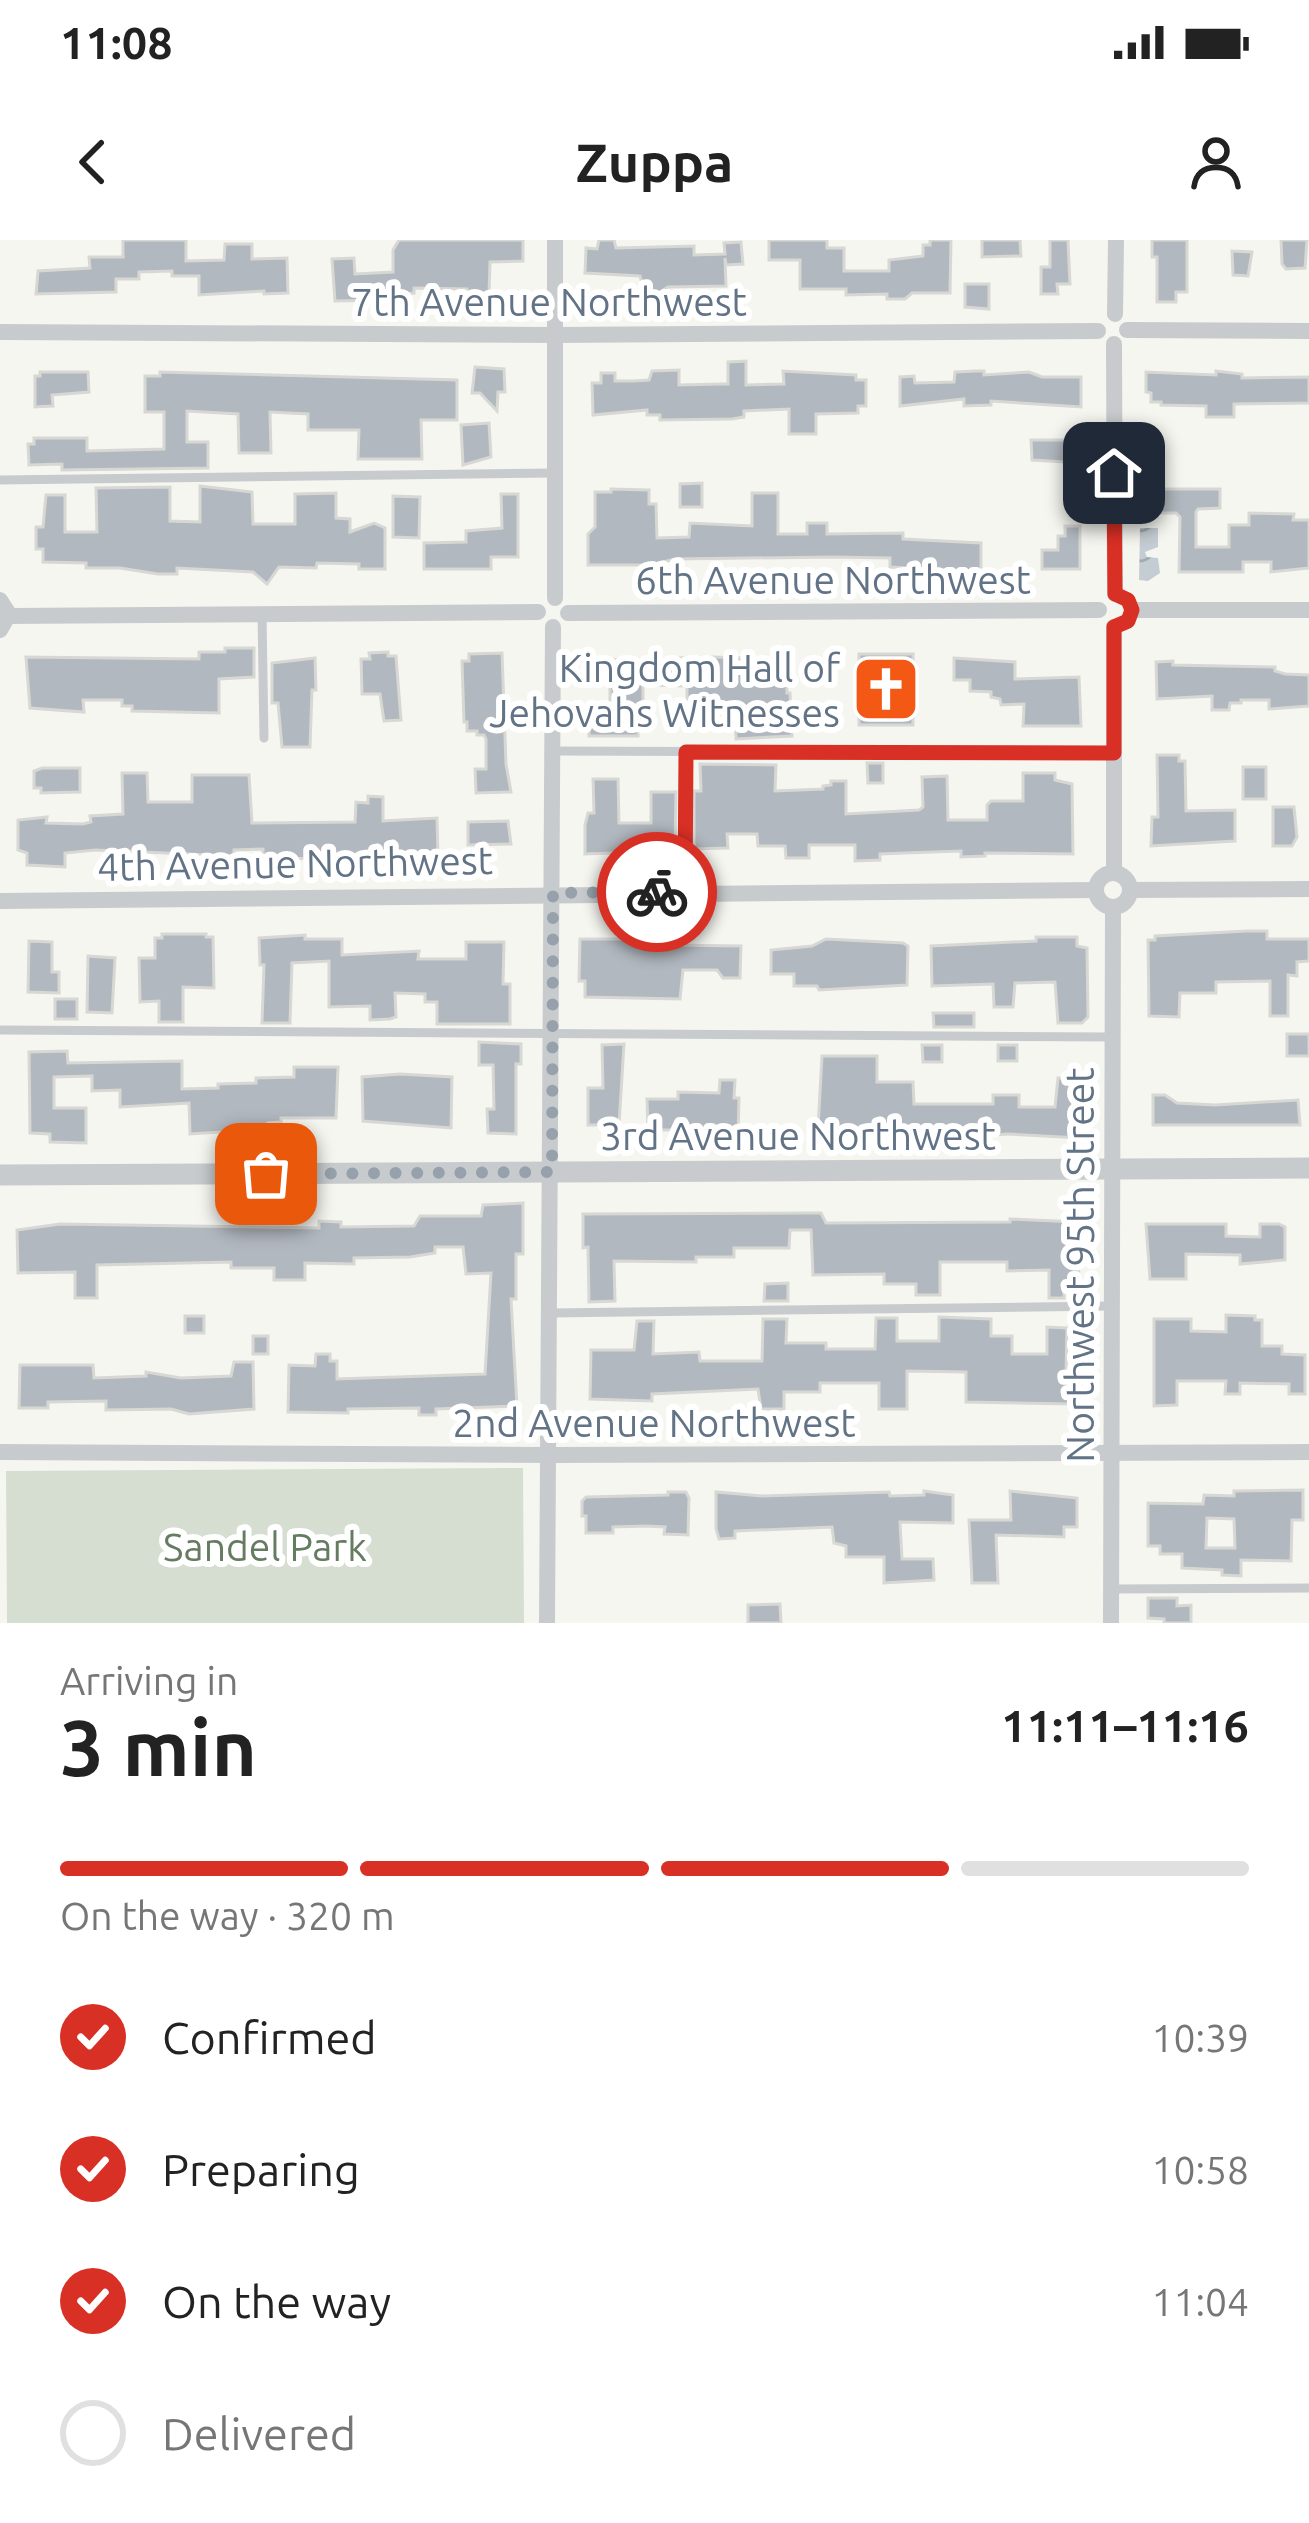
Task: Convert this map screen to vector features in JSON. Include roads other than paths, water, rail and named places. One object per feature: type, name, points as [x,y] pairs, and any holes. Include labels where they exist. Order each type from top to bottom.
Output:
[{"type":"street","points":[[554,598],[555,240]]},
{"type":"street","points":[[1115,314],[1116,240]]},
{"type":"street","points":[[1115,594],[1120,337],[1125,321],[1115,314],[1103,317],[1098,331],[1102,340],[1120,337],[1309,331]]},
{"type":"street","name":"7th Avenue Northwest","points":[[0,332],[1098,331]]},
{"type":"street","points":[[1115,594],[1128,600],[1132,610],[1128,621],[1114,627],[1104,622],[1099,610],[1104,598],[1115,594]]},
{"type":"street","points":[[554,598],[566,605],[568,613],[564,623],[553,627],[542,623],[538,612],[544,601],[554,598]]},
{"type":"street","name":"6th Avenue Northwest","points":[[568,613],[1099,610]]},
{"type":"street","points":[[1132,610],[1309,610]]},
{"type":"street","points":[[3,616],[538,612]]},
{"type":"street","points":[[547,1623],[553,627]]},
{"type":"street","points":[[1114,627],[1114,873]]},
{"type":"street","points":[[1114,873],[1126,879],[1130,890],[1126,901],[1113,908],[1100,902],[1096,890],[1101,877],[1114,873]]},
{"type":"street","points":[[1130,890],[1309,889]]},
{"type":"street","name":"4th Avenue Northwest","points":[[0,901],[1096,890]]},
{"type":"street","name":"Northwest 95th Street","points":[[1111,1623],[1113,908]]},
{"type":"street","name":"3rd Avenue Northwest","points":[[0,1175],[1309,1168]]},
{"type":"street","name":"2nd Avenue Northwest","points":[[0,1452],[1309,1452]]},
{"type":"lane","points":[[0,480],[554,473]]},
{"type":"lane","points":[[262,614],[264,738]]},
{"type":"lane","points":[[553,751],[1114,753]]},
{"type":"lane","points":[[685,892],[686,752]]},
{"type":"lane","points":[[0,1030],[1114,1037]]},
{"type":"lane","points":[[551,1313],[1112,1306]]},
{"type":"lane","points":[[1111,1589],[1309,1588]]},
{"type":"water","points":[[1140,528],[1158,528],[1158,547],[1145,552],[1147,557],[1158,558],[1160,573],[1148,581],[1139,580]]},
{"type":"place","name":"Kingdom Hall of Jehovahs Witnesses","points":[[886,689]]},
{"type":"park label","name":"Sandel Park","points":[[265,1546]]}]
